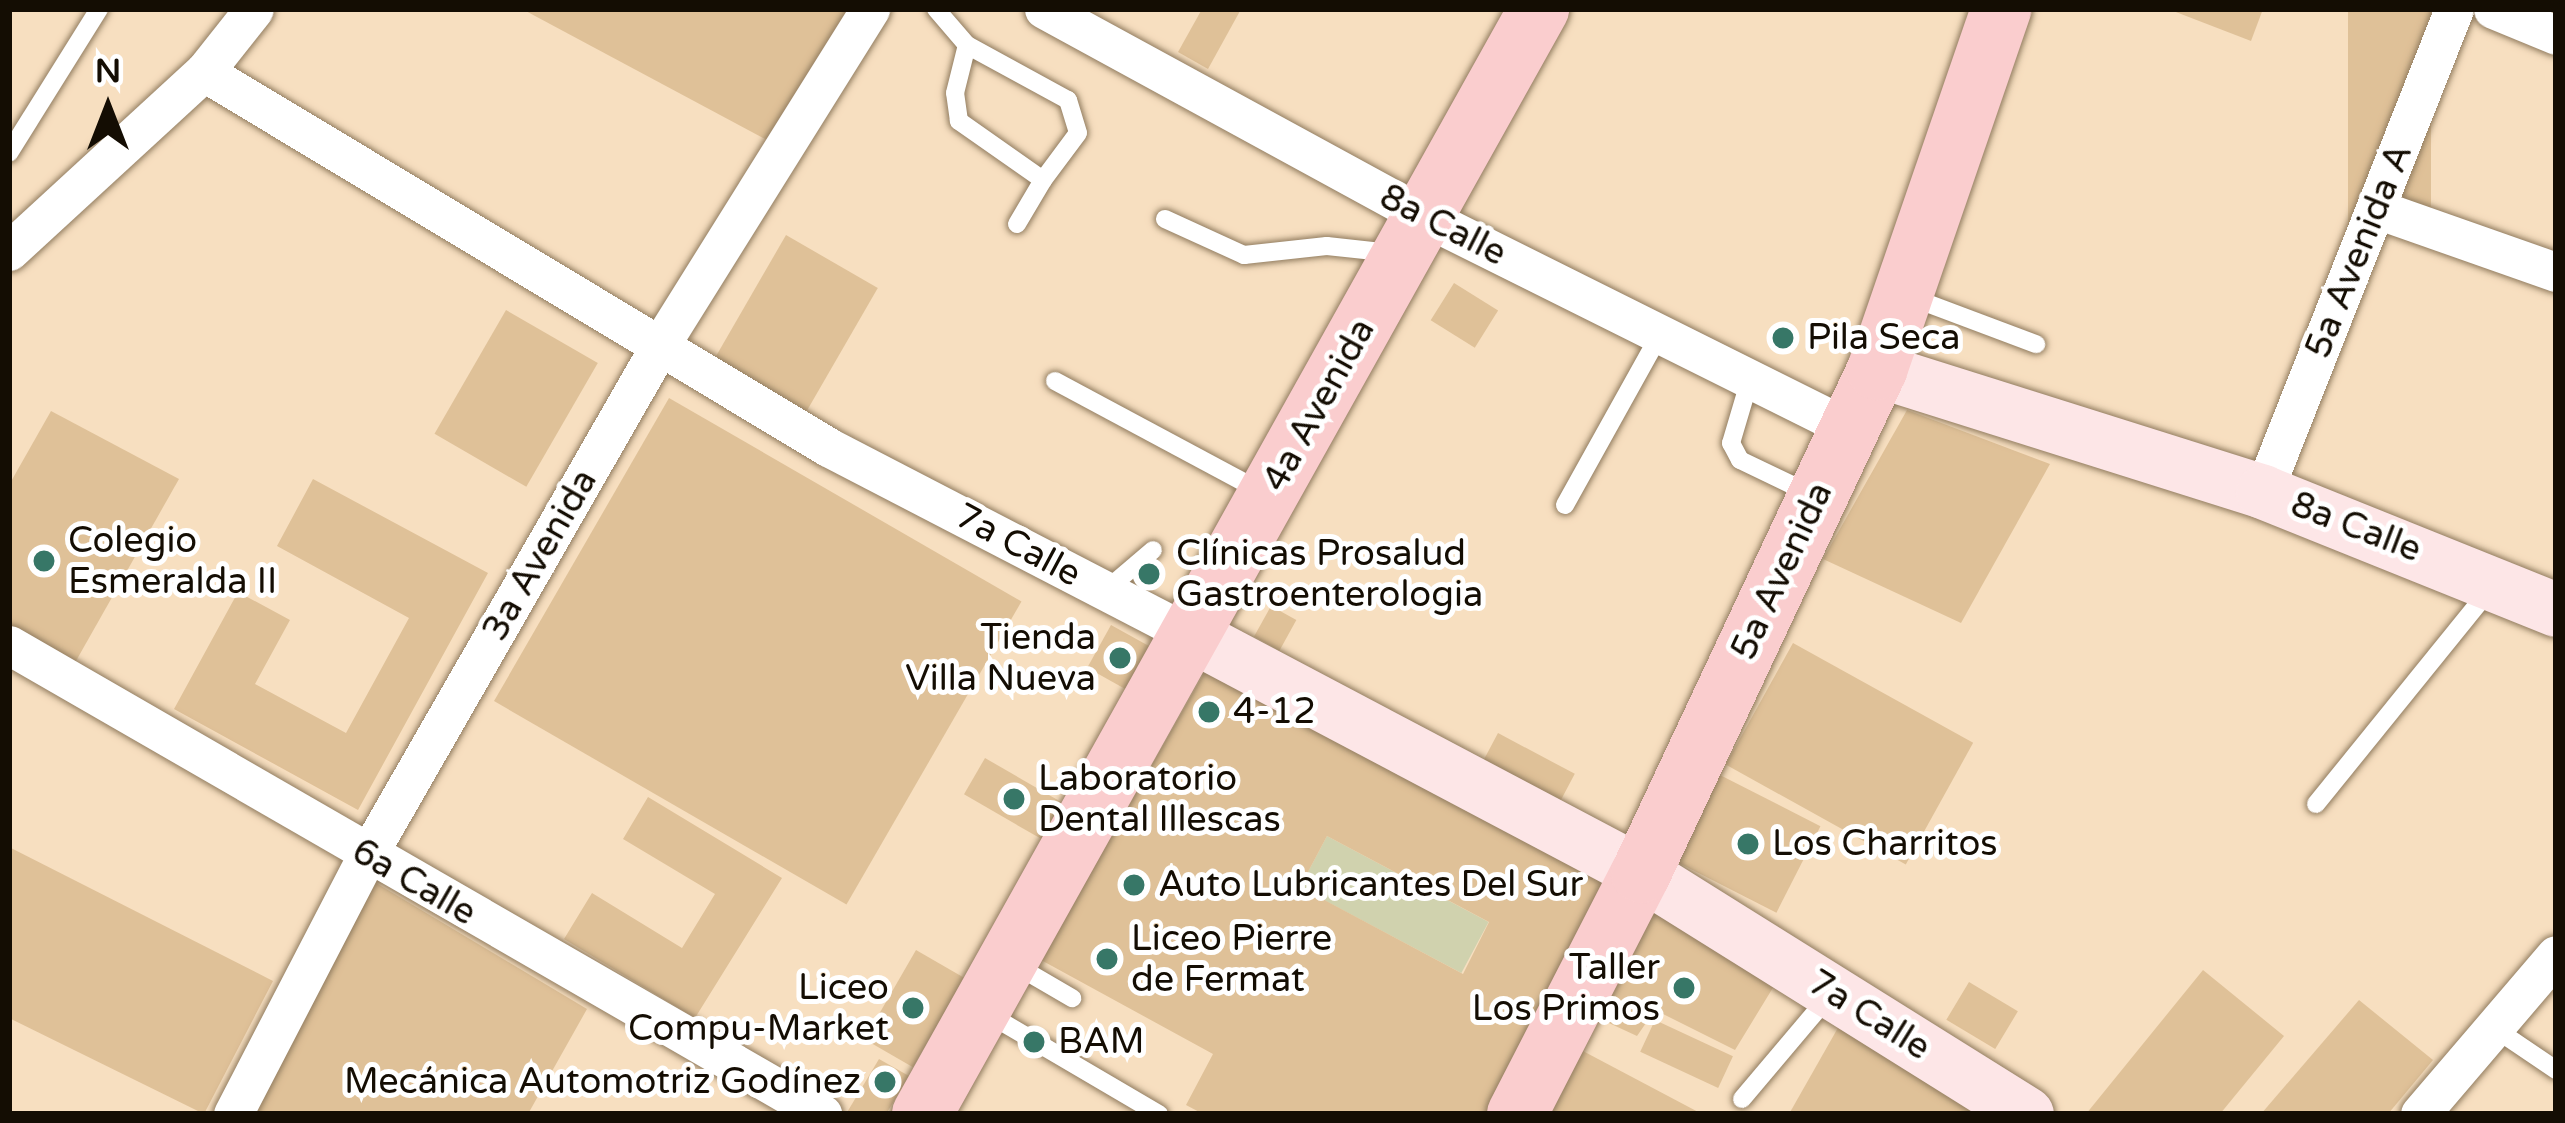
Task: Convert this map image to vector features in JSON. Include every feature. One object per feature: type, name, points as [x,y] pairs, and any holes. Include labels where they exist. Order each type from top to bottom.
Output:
[{"type":"main road","name":"4a Avenida","points":[[925,1113],[1539,9]]},
{"type":"main road","name":"5a Avenida","points":[[1517,1114],[1641,874],[1877,370],[2001,9]]},
{"type":"main road","name":"8a Calle","points":[[1877,370],[2263,492],[2556,610]]},
{"type":"main road","name":"7a Calle","points":[[1191,635],[1641,874],[2027,1114]]},
{"type":"street","points":[[9,251],[204,71],[254,9]]},
{"type":"street","name":"3a Avenida","points":[[232,1114],[367,856],[662,342],[870,9]]},
{"type":"street","name":"8a Calle","points":[[1044,9],[1412,236],[1660,334],[1850,428]]},
{"type":"street","name":"5a Avenida A","points":[[2263,492],[2454,9]]},
{"type":"street","points":[[2493,9],[2556,35]]},
{"type":"street","name":"7a Calle","points":[[204,71],[829,446],[1191,635]]},
{"type":"street","points":[[2377,209],[2556,272]]},
{"type":"street","name":"6a Calle","points":[[9,645],[367,856],[822,1114]]},
{"type":"street","points":[[2420,1114],[2556,956]]},
{"type":"lane","points":[[9,153],[99,9]]},
{"type":"lane","points":[[936,9],[967,45],[1068,100],[1079,117],[1070,151],[1043,180],[1017,224]]},
{"type":"lane","points":[[967,45],[955,93],[959,122],[1043,180]]},
{"type":"lane","points":[[1166,219],[1244,255],[1412,236]]},
{"type":"lane","points":[[1904,295],[2036,344]]},
{"type":"lane","points":[[1565,506],[1660,334]]},
{"type":"lane","points":[[1750,379],[1730,443],[1740,460],[1817,496]]},
{"type":"lane","points":[[1055,381],[1268,496]]},
{"type":"lane","points":[[1105,591],[1153,550]]},
{"type":"lane","points":[[2316,804],[2495,583]]},
{"type":"lane","points":[[994,985],[1072,998]]},
{"type":"lane","points":[[994,985],[1159,1114]]},
{"type":"lane","points":[[1742,1100],[1832,992]]},
{"type":"lane","points":[[2494,1028],[2556,1070]]},
{"type":"green space","points":[[1327,836],[1489,922],[1461,973],[1300,887]]},
{"type":"building","points":[[522,9],[857,9],[780,147]]},
{"type":"building","points":[[1202,9],[1240,11],[1208,69],[1178,52]]},
{"type":"building","points":[[2168,9],[2263,9],[2251,41]]},
{"type":"building","points":[[2348,9],[2431,9],[2431,229],[2348,229]]},
{"type":"building","points":[[786,235],[878,288],[806,412],[714,359]]},
{"type":"building","points":[[1454,283],[1498,311],[1475,348],[1431,320]]},
{"type":"building","points":[[506,310],[598,363],[526,487],[434,434]]},
{"type":"building","points":[[669,398],[1021,602],[846,905],[494,701]]},
{"type":"building","points":[[1907,410],[2050,464],[1961,623],[1823,559]]},
{"type":"building","name":"Colegio Esmeralda II","points":[[51,411],[179,479],[72,668],[9,633],[9,485]]},
{"type":"building","points":[[313,479],[488,573],[358,810],[174,709],[238,592],[290,620],[255,684],[346,733],[409,618],[277,546]]},
{"type":"building","points":[[1271,606],[1296,620],[1279,651],[1254,637]]},
{"type":"building","name":"Tienda Villa Nueva","points":[[1111,625],[1153,648],[1129,691],[1087,668]]},
{"type":"building","points":[[1793,643],[1973,743],[1906,864],[1726,765]]},
{"type":"building","points":[[1207,668],[1614,880],[1487,1114],[1203,1114],[1186,1105],[1213,1054],[1041,960]],"holes":[[[1327,836],[1489,922],[1463,974],[1300,887]]]},
{"type":"building","points":[[1498,733],[1575,774],[1554,813],[1477,772]]},
{"type":"building","name":"Laboratorio Dental Illescas","points":[[985,758],[1063,803],[1042,839],[964,794]]},
{"type":"building","name":"Los Charritos","points":[[1718,774],[1820,826],[1776,913],[1674,860]]},
{"type":"building","points":[[648,797],[782,878],[695,1018],[564,939],[592,893],[682,948],[715,894],[623,839]]},
{"type":"building","points":[[9,847],[273,981],[204,1114],[9,1018]]},
{"type":"building","points":[[376,883],[587,1009],[528,1114],[248,1114]]},
{"type":"building","points":[[1654,912],[1774,986],[1735,1050],[1655,1010],[1637,1036],[1598,1018]]},
{"type":"building","name":"Liceo Compu-Market","points":[[916,950],[964,978],[913,1067],[864,1039]]},
{"type":"building","points":[[2203,970],[2284,1036],[2220,1114],[2086,1114]]},
{"type":"building","points":[[1969,982],[2018,1011],[1995,1049],[1946,1020]]},
{"type":"building","points":[[2359,1000],[2433,1060],[2388,1114],[2261,1114]]},
{"type":"building","points":[[1655,1020],[1733,1056],[1718,1088],[1640,1052]]},
{"type":"building","points":[[1839,1026],[1982,1114],[1789,1114]]},
{"type":"building","points":[[1581,1050],[1702,1114],[1548,1114]]},
{"type":"building","name":"Mecánica Automotriz Godínez","points":[[879,1059],[909,1076],[886,1114],[846,1114]]},
{"type":"place","name":"Pila Seca","points":[[1783,338]]},
{"type":"place","name":"Colegio Esmeralda II","points":[[44,561]]},
{"type":"place","name":"Clínicas Prosalud Gastroenterologia","points":[[1149,574]]},
{"type":"place","name":"Tienda Villa Nueva","points":[[1120,658]]},
{"type":"place","name":"4-12","points":[[1209,712]]},
{"type":"place","name":"Laboratorio Dental Illescas","points":[[1014,799]]},
{"type":"place","name":"Los Charritos","points":[[1748,844]]},
{"type":"place","name":"Auto Lubricantes Del Sur","points":[[1134,885]]},
{"type":"place","name":"Liceo Pierre de Fermat","points":[[1107,959]]},
{"type":"place","name":"Taller Los Primos","points":[[1684,988]]},
{"type":"place","name":"Liceo Compu-Market","points":[[913,1008]]},
{"type":"place","name":"BAM","points":[[1034,1042]]},
{"type":"place","name":"Mecánica Automotriz Godínez","points":[[885,1082]]}]
